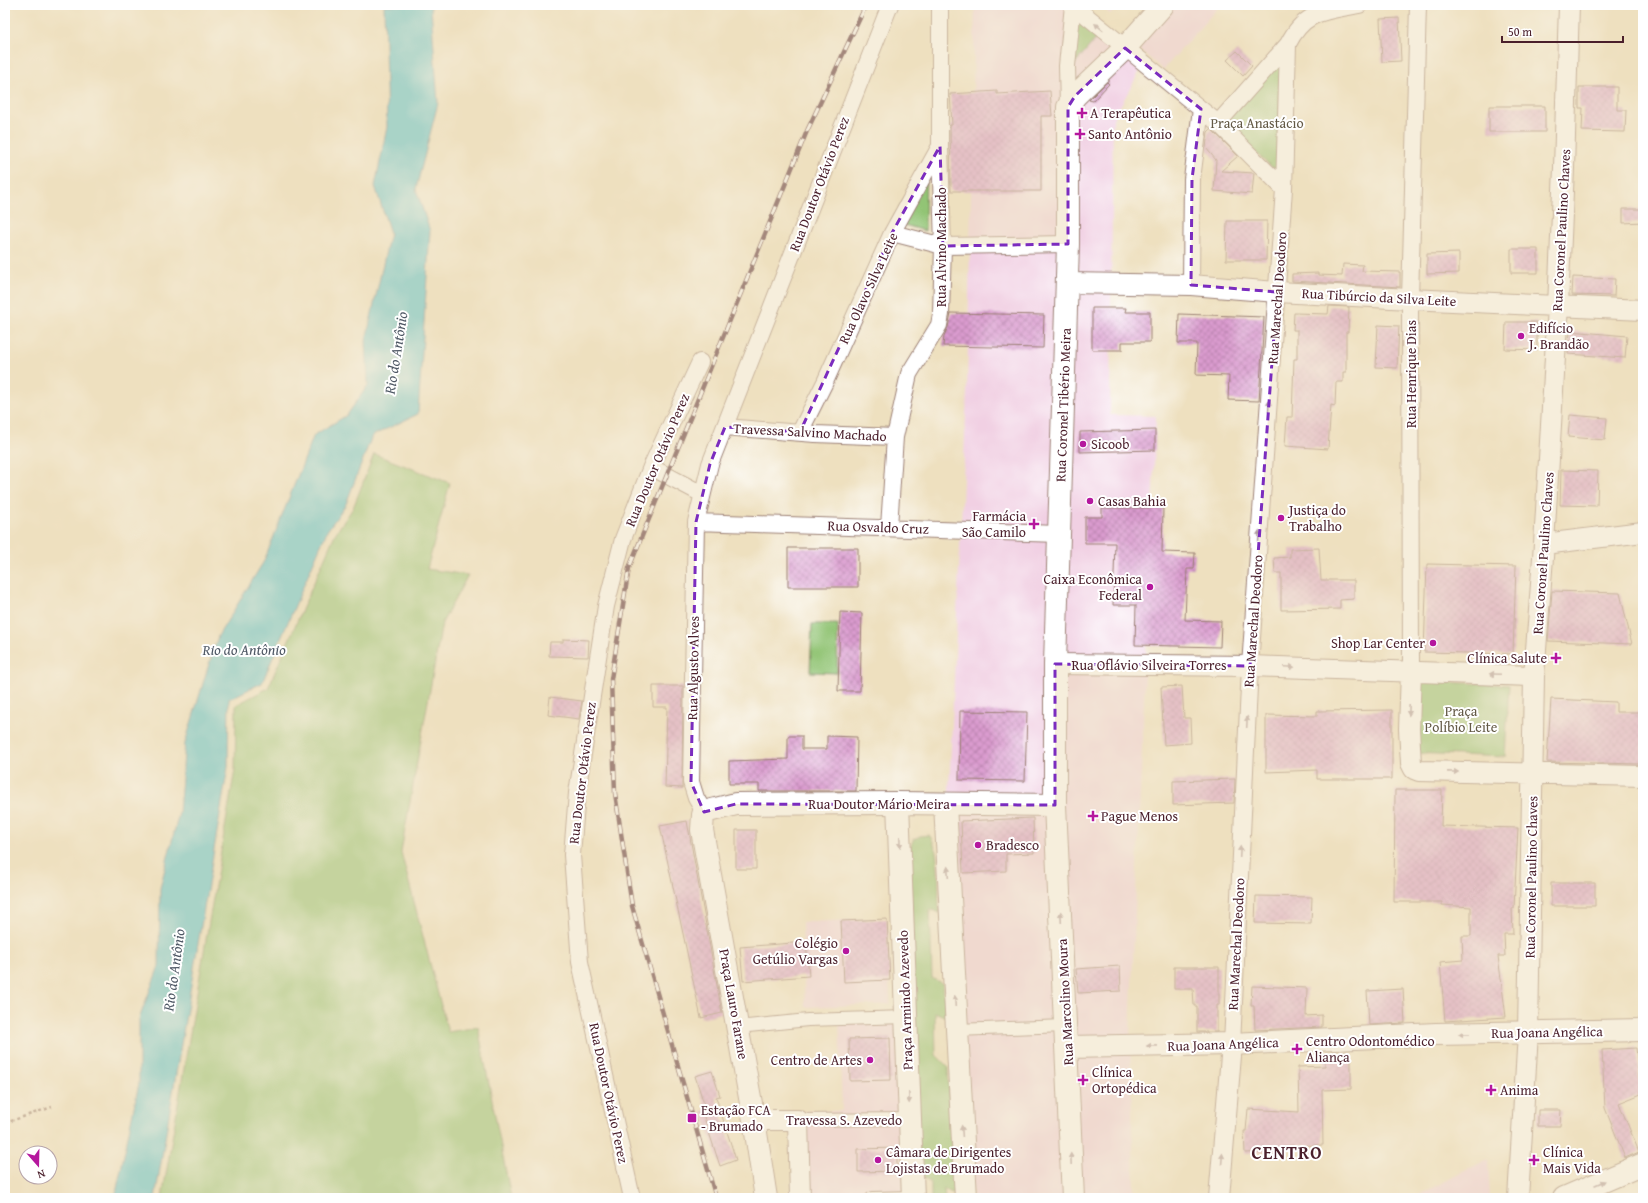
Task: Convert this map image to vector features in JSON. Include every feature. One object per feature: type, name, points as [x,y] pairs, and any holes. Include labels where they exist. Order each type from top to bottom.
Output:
[{"type":"main road","points":[[1068,107],[1075,96],[1125,48],[1163,5]]},
{"type":"main road","name":"Rua Coronel Tibério Meira","points":[[1055,805],[1055,664],[1068,244],[1068,107]]},
{"type":"main road","name":"Rua Doutor Mário Meira","points":[[704,812],[736,804],[898,803],[1055,805]]},
{"type":"main road","name":"Praça Armindo Azevedo","points":[[898,803],[913,1198]]},
{"type":"main road","points":[[945,804],[966,1198]]},
{"type":"main road","name":"Rua Marcolino Moura","points":[[1055,805],[1073,1198]]},
{"type":"main road","name":"Praça Lauro Farane","points":[[704,812],[702,830],[738,1027],[766,1198]]},
{"type":"main road","name":"Rua Joana Angélica","points":[[1067,1047],[1232,1044],[1436,1034],[1643,1030]]},
{"type":"main road","points":[[1564,1198],[1643,1164]]},
{"type":"street","name":"Rua Doutor Otávio Perez","points":[[696,522],[710,464],[890,5]]},
{"type":"street","name":"Rua Alvino Machado","points":[[889,527],[895,437],[909,374],[938,325],[942,314],[943,246],[940,146],[940,5]]},
{"type":"street","points":[[1073,5],[1218,123],[1284,189]]},
{"type":"street","name":"Rua Coronel Tibério Meira","points":[[1068,107],[1067,66],[1073,5]]},
{"type":"street","points":[[1218,123],[1288,44],[1295,30],[1313,15],[1359,5]]},
{"type":"street","name":"Rua Henrique Dias","points":[[1411,671],[1410,299],[1418,5]]},
{"type":"street","name":"Rua Coronel Paulino Chaves","points":[[1518,1198],[1528,1033],[1534,676],[1544,544],[1558,306],[1569,5]]},
{"type":"street","name":"Rua Marechal Deodoro","points":[[1219,1198],[1232,1044],[1250,666],[1284,189],[1288,44]]},
{"type":"street","points":[[1191,285],[1192,179],[1201,109]]},
{"type":"street","name":"Rua Olavo Silva Leite","points":[[800,432],[825,382],[892,233],[940,146]]},
{"type":"street","points":[[892,233],[943,246],[1068,244]]},
{"type":"street","name":"Rua Tibúrcio da Silva Leite","points":[[1066,283],[1191,285],[1277,292],[1643,310]]},
{"type":"street","name":"Rua Doutor Otávio Perez","points":[[632,1198],[580,962],[572,855],[577,793],[606,606],[623,539],[651,467],[700,362]]},
{"type":"street","name":"Travessa Salvino Machado","points":[[725,427],[895,437]]},
{"type":"street","points":[[651,467],[702,494]]},
{"type":"street","name":"Rua Osvaldo Cruz","points":[[696,522],[889,527],[1060,534]]},
{"type":"street","name":"Rua Algusto Alves","points":[[696,522],[691,782],[696,798],[704,812]]},
{"type":"street","points":[[1544,544],[1643,532]]},
{"type":"street","name":"Rua Oflávio Silveira Torres","points":[[1055,664],[1250,666],[1411,671]]},
{"type":"street","points":[[1534,676],[1411,671],[1409,729],[1411,763],[1414,769],[1419,771],[1643,776]]},
{"type":"street","points":[[738,1027],[808,1020],[906,1017]]},
{"type":"street","points":[[956,1030],[1066,1026]]},
{"type":"street","name":"Travessa S. Azevedo","points":[[754,1120],[910,1120]]},
{"type":"street","points":[[798,1120],[800,1198]]},
{"type":"street","points":[[872,1198],[913,1198]]},
{"type":"path","points":[[5,1123],[52,1107]]},
{"type":"highlighted area","points":[[1125,48],[1201,109],[1192,179],[1191,285],[1277,292],[1250,666],[1055,664],[1055,805],[736,804],[704,812],[691,782],[696,522],[710,464],[725,427],[800,432],[892,233],[940,146],[943,246],[1068,244],[1068,107],[1075,96]]},
{"type":"shaded area","points":[[975,5],[1069,5],[1142,67],[1113,119],[1110,415],[1156,416],[1130,1031],[1134,1198],[973,1198],[948,813],[967,392]]},
{"type":"shaded area","points":[[1099,5],[1119,5],[1110,14]]},
{"type":"shaded area","points":[[1160,5],[1220,5],[1163,70],[1129,40]]},
{"type":"shaded area","name":"Colégio Getúlio Vargas","points":[[887,919],[890,1004],[805,1007],[802,922]]},
{"type":"shaded area","points":[[896,1016],[904,1198],[808,1198],[805,1111],[842,1111],[839,1018]]},
{"type":"shaded area","points":[[1488,1159],[1490,1198],[1413,1198]]},
{"type":"green space","points":[[1071,10],[1100,34],[1071,68]]},
{"type":"green space","name":"Praça Anastácio","points":[[1284,57],[1278,173],[1224,124]]},
{"type":"green space","points":[[926,163],[925,231],[891,221]]},
{"type":"green space","points":[[374,454],[450,483],[427,569],[468,575],[442,623],[401,852],[448,1032],[478,1027],[511,1198],[162,1198],[235,769],[236,705],[268,688],[335,534],[353,508]]},
{"type":"green space","points":[[812,624],[838,624],[837,673],[810,672]]},
{"type":"green space","name":"Praça Políbio Leite","points":[[1416,681],[1509,685],[1505,757],[1413,753]]},
{"type":"green space","points":[[929,835],[935,850],[939,883],[939,913],[930,909],[932,978],[943,984],[946,1017],[935,1012],[936,1055],[948,1067],[954,1194],[944,1189],[945,1198],[931,1198],[931,1183],[919,1175],[910,849],[913,840],[920,836]]},
{"type":"water","name":"Rio do Antônio","points":[[384,5],[431,5],[438,103],[416,189],[430,231],[418,414],[372,436],[346,504],[327,531],[262,683],[229,699],[228,767],[155,1198],[115,1198],[139,1083],[139,1019],[159,966],[160,888],[179,813],[185,743],[208,667],[218,636],[264,561],[314,435],[347,415],[368,385],[366,340],[390,233],[375,186],[387,127]]},
{"type":"building","points":[[1399,18],[1401,61],[1382,62],[1380,19]]},
{"type":"building","points":[[1237,51],[1252,66],[1243,76],[1227,60]]},
{"type":"building","points":[[1107,82],[1109,84],[1093,101],[1089,100]]},
{"type":"building","points":[[1579,87],[1617,87],[1617,110],[1626,110],[1625,132],[1582,131],[1583,108],[1579,108]]},
{"type":"building","points":[[997,91],[997,94],[1050,91],[1052,116],[1041,116],[1041,191],[951,191],[950,125],[952,125],[950,94]]},
{"type":"building","points":[[1489,106],[1545,106],[1545,132],[1489,132]]},
{"type":"building","points":[[1211,129],[1238,156],[1221,171],[1254,173],[1252,194],[1214,191],[1216,160],[1206,148],[1208,132]]},
{"type":"building","points":[[1623,209],[1643,209],[1643,222],[1623,223]]},
{"type":"building","points":[[1227,221],[1267,221],[1266,260],[1226,260]]},
{"type":"building","points":[[1511,249],[1538,249],[1538,273],[1511,273]]},
{"type":"building","points":[[1459,253],[1459,273],[1427,274],[1427,254]]},
{"type":"building","points":[[1343,264],[1363,265],[1362,271],[1400,272],[1400,287],[1292,281],[1292,274],[1318,273],[1318,275],[1342,276]]},
{"type":"building","points":[[1573,277],[1615,279],[1614,296],[1572,295]]},
{"type":"building","points":[[1329,306],[1349,307],[1348,332],[1346,332],[1346,372],[1343,372],[1343,382],[1336,382],[1335,406],[1331,405],[1328,449],[1285,446],[1287,417],[1292,417],[1294,359],[1297,359],[1297,330],[1293,330],[1294,313],[1328,314]]},
{"type":"building","points":[[1092,308],[1126,308],[1125,312],[1150,312],[1150,342],[1122,342],[1122,350],[1092,350]]},
{"type":"building","points":[[951,313],[1044,315],[1043,348],[943,346],[944,336],[948,327]]},
{"type":"building","points":[[1179,314],[1264,317],[1259,401],[1228,400],[1229,376],[1196,375],[1197,343],[1178,343]]},
{"type":"building","name":"Edifício J. Brandão","points":[[1506,322],[1537,322],[1537,350],[1505,349]]},
{"type":"building","points":[[1378,325],[1399,326],[1397,368],[1376,367]]},
{"type":"building","points":[[1570,331],[1627,336],[1625,358],[1568,354]]},
{"type":"building","points":[[1570,415],[1607,418],[1605,440],[1568,437]]},
{"type":"building","points":[[1155,430],[1155,450],[1080,452],[1080,432]]},
{"type":"building","points":[[1561,470],[1598,471],[1597,506],[1560,505]]},
{"type":"building","points":[[1102,508],[1163,508],[1162,552],[1195,553],[1194,569],[1187,569],[1185,620],[1221,621],[1220,647],[1135,645],[1136,605],[1113,605],[1115,543],[1085,543],[1085,517],[1102,517]]},
{"type":"building","points":[[788,548],[858,548],[858,587],[788,587]]},
{"type":"building","points":[[1319,548],[1321,580],[1354,580],[1354,599],[1340,600],[1340,609],[1281,610],[1281,573],[1275,573],[1274,558],[1290,557],[1290,549]]},
{"type":"building","points":[[1427,564],[1516,566],[1513,654],[1424,652]]},
{"type":"building","points":[[1552,591],[1620,593],[1632,644],[1548,641]]},
{"type":"building","points":[[840,612],[862,613],[860,691],[838,691]]},
{"type":"building","points":[[563,639],[589,640],[588,657],[549,656],[550,642],[563,642]]},
{"type":"building","points":[[653,686],[683,686],[682,788],[665,787],[667,707],[653,707]]},
{"type":"building","points":[[1182,686],[1184,718],[1190,718],[1191,743],[1164,745],[1161,687]]},
{"type":"building","points":[[550,697],[582,701],[579,719],[548,715]]},
{"type":"building","points":[[1551,699],[1616,702],[1616,712],[1643,712],[1643,764],[1547,762]]},
{"type":"building","points":[[1392,710],[1392,779],[1317,779],[1317,770],[1266,772],[1266,715],[1317,716],[1317,711]]},
{"type":"building","points":[[960,711],[1027,712],[1025,781],[959,780]]},
{"type":"building","points":[[788,736],[802,736],[802,749],[827,749],[827,736],[857,737],[856,791],[759,791],[759,784],[729,784],[729,761],[788,759]]},
{"type":"building","points":[[1235,779],[1234,803],[1173,805],[1173,781]]},
{"type":"building","points":[[1395,790],[1442,790],[1441,826],[1518,828],[1514,908],[1512,908],[1513,934],[1504,934],[1505,956],[1498,956],[1506,1017],[1445,1021],[1440,962],[1463,960],[1462,936],[1471,936],[1471,907],[1442,905],[1442,902],[1394,902]]},
{"type":"building","points":[[1033,818],[1034,853],[1006,854],[1006,871],[963,873],[961,821]]},
{"type":"building","points":[[687,821],[722,1013],[701,1018],[660,826]]},
{"type":"building","points":[[736,830],[756,830],[756,869],[736,869]]},
{"type":"building","points":[[1551,883],[1595,883],[1595,906],[1551,906]]},
{"type":"building","points":[[1256,896],[1312,897],[1311,924],[1255,923]]},
{"type":"building","points":[[887,919],[890,980],[844,982],[841,921]]},
{"type":"building","points":[[806,942],[809,976],[743,981],[740,947]]},
{"type":"building","points":[[1120,966],[1121,991],[1078,993],[1076,969]]},
{"type":"building","points":[[1174,967],[1219,967],[1217,1032],[1197,1032],[1197,1006],[1194,1006],[1193,989],[1174,989]]},
{"type":"building","points":[[1252,986],[1307,988],[1306,1016],[1322,1015],[1322,1027],[1255,1030],[1254,1006],[1251,1006]]},
{"type":"building","points":[[1403,989],[1405,1023],[1369,1025],[1367,991]]},
{"type":"building","name":"Centro de Artes","points":[[890,1038],[891,1080],[850,1081],[849,1039]]},
{"type":"building","points":[[1636,1048],[1641,1094],[1619,1103],[1639,1152],[1625,1158],[1605,1108],[1602,1050]]},
{"type":"building","points":[[1325,1059],[1351,1059],[1351,1089],[1322,1090],[1323,1145],[1285,1146],[1286,1151],[1245,1153],[1244,1131],[1246,1131],[1248,1109],[1299,1112],[1298,1067],[1325,1066]]},
{"type":"building","points":[[712,1071],[720,1096],[716,1097],[736,1160],[720,1166],[702,1111],[706,1110],[695,1076]]},
{"type":"building","points":[[1538,1110],[1561,1110],[1560,1126],[1538,1126]]},
{"type":"building","name":"Câmara de Dirigentes Lojistas de Brumado","points":[[897,1148],[897,1171],[858,1172],[858,1149]]},
{"type":"railway","points":[[716,1198],[632,906],[615,793],[611,679],[629,568],[807,131],[866,5]]},
{"type":"place","name":"A Terapêutica","points":[[1082,113]]},
{"type":"place","name":"Santo Antônio","points":[[1080,134]]},
{"type":"place","name":"Edifício J. Brandão","points":[[1521,336]]},
{"type":"place","name":"Sicoob","points":[[1083,444]]},
{"type":"place","name":"Casas Bahia","points":[[1090,501]]},
{"type":"place","name":"Justiça do Trabalho","points":[[1281,518]]},
{"type":"place","name":"Farmácia São Camilo","points":[[1034,524]]},
{"type":"place","name":"Caixa Econômica Federal","points":[[1150,587]]},
{"type":"place","name":"Shop Lar Center","points":[[1433,643]]},
{"type":"place","name":"Clínica Salute","points":[[1556,658]]},
{"type":"place","name":"Pague Menos","points":[[1093,816]]},
{"type":"place","name":"Bradesco","points":[[978,845]]},
{"type":"place","name":"Colégio Getúlio Vargas","points":[[846,951]]},
{"type":"place","name":"Centro Odontomédico Aliança","points":[[1297,1049]]},
{"type":"place","name":"Centro de Artes","points":[[870,1060]]},
{"type":"place","name":"Clínica Ortopédica","points":[[1083,1080]]},
{"type":"place","name":"Anima","points":[[1491,1090]]},
{"type":"place","name":"Estação FCA - Brumado","points":[[692,1118]]},
{"type":"place","name":"Câmara de Dirigentes Lojistas de Brumado","points":[[878,1160]]},
{"type":"place","name":"Clínica Mais Vida","points":[[1534,1160]]},
{"type":"district","name":"CENTRO","points":[[1287,1153]]}]
